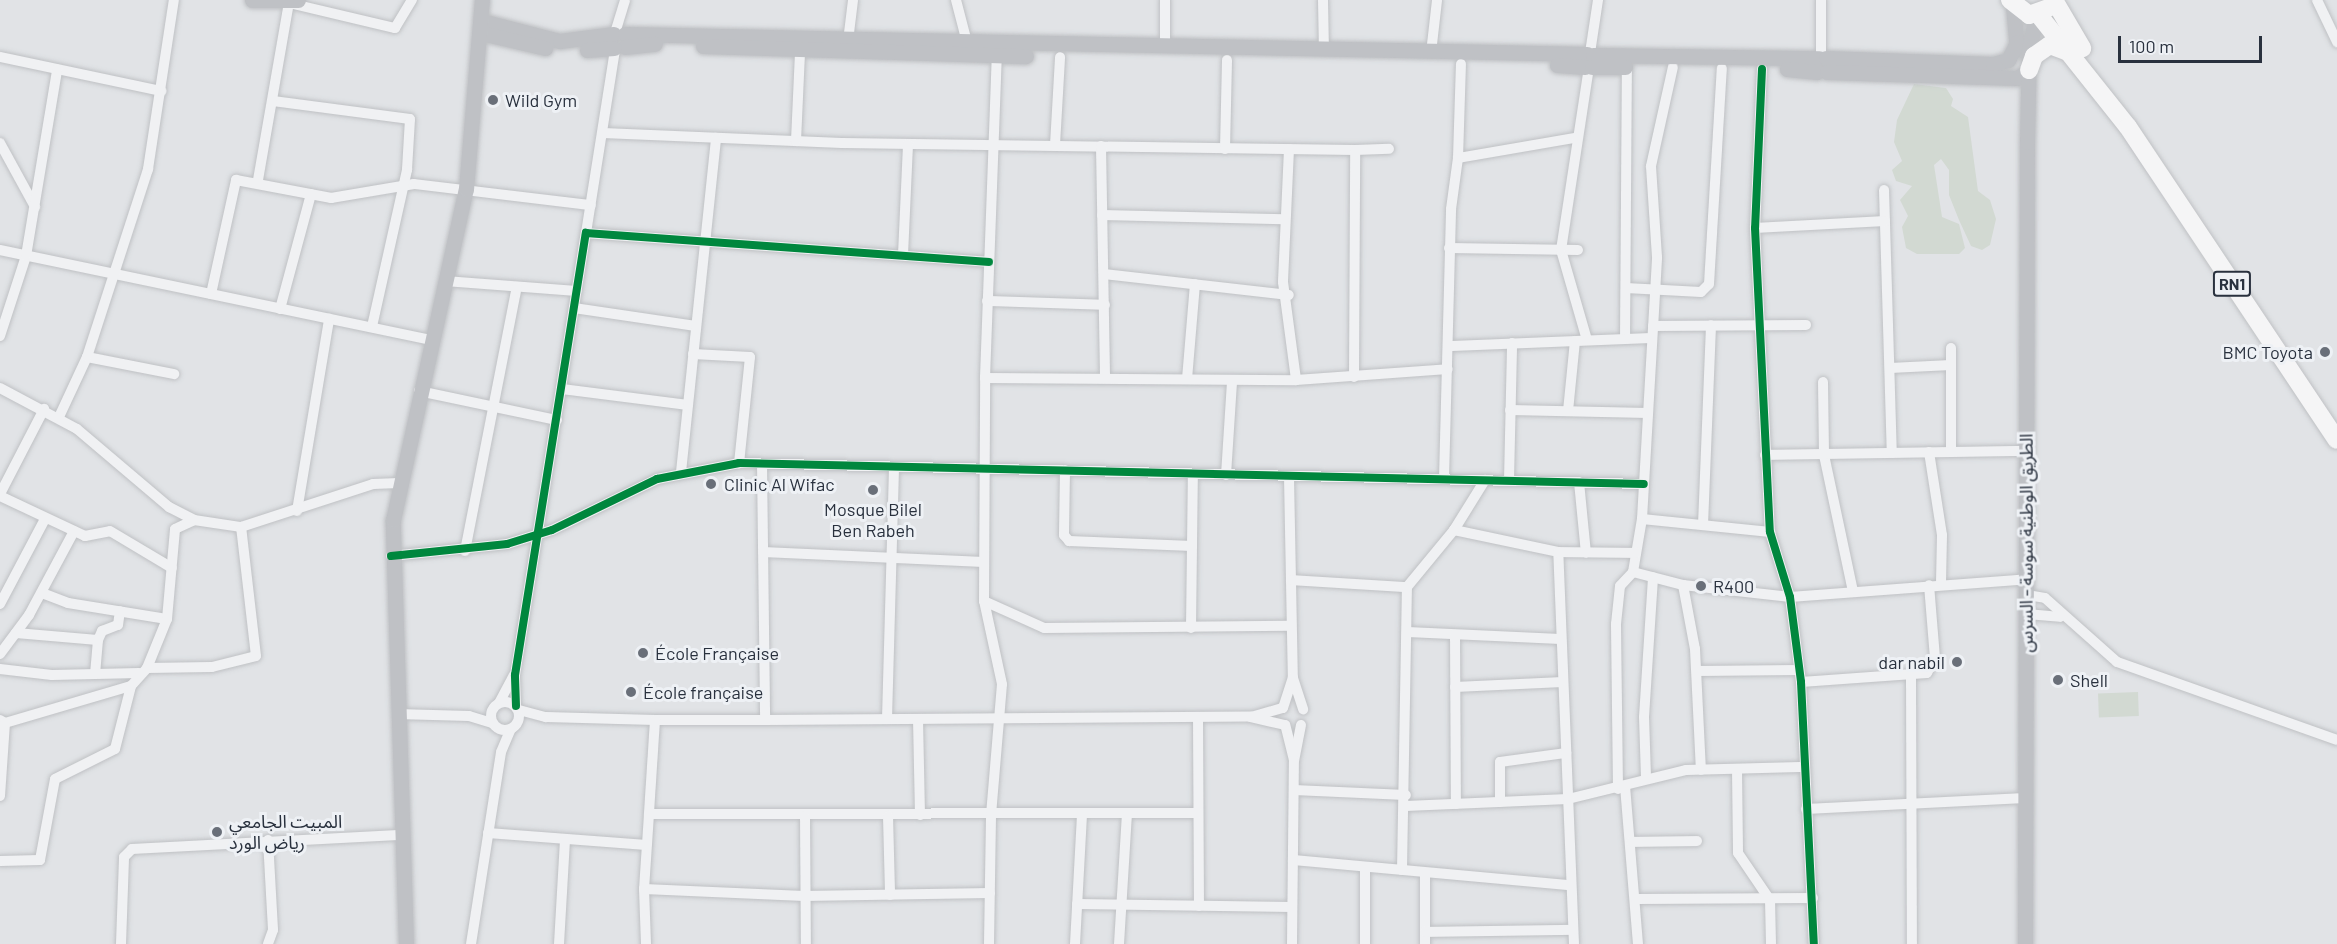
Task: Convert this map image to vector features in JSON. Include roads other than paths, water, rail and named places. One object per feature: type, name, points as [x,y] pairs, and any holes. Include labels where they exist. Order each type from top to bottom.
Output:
[{"type":"main road","points":[[252,0],[294,2]]},
{"type":"main road","points":[[406,944],[391,556],[399,483],[466,189],[482,0]]},
{"type":"main road","name":"RN1","points":[[2037,14],[2053,0],[2128,127]]},
{"type":"main road","name":"RN1","points":[[2012,3],[2037,14],[2076,57],[2128,127],[2337,440]]},
{"type":"main road","name":"الطريق الوطنية سوسة - السرس","points":[[2012,3],[2023,74],[2027,142],[2025,944]]},
{"type":"main road","name":"الطريق الوطنية سوسة - السرس","points":[[2023,74],[2037,14]]},
{"type":"main road","points":[[481,27],[553,50],[620,41],[848,41],[997,51],[1165,48],[1431,53],[1589,60],[1822,63],[1993,64],[2008,60],[2017,42]]},
{"type":"main road","points":[[620,41],[800,52],[968,50]]},
{"type":"main road","points":[[997,51],[1060,57],[1461,64],[1589,60],[1627,67],[1762,69],[1822,63],[2023,74],[2034,56],[2050,45],[2076,57]]},
{"type":"street","points":[[59,417],[87,357],[116,274],[148,169],[174,0]]},
{"type":"street","points":[[258,180],[294,2],[395,28],[412,0]]},
{"type":"street","points":[[848,41],[853,0]]},
{"type":"street","points":[[956,0],[968,50]]},
{"type":"street","points":[[1165,0],[1165,48]]},
{"type":"street","points":[[1323,0],[1323,51]]},
{"type":"street","points":[[1431,53],[1437,0]]},
{"type":"street","points":[[1587,340],[1561,250],[1574,138],[1598,0]]},
{"type":"street","points":[[1821,0],[1822,63]]},
{"type":"street","points":[[2318,0],[2337,42]]},
{"type":"street","points":[[471,944],[501,752],[515,726],[517,708],[515,675],[586,233],[620,41],[624,2]]},
{"type":"street","points":[[989,944],[991,815],[1002,719],[1002,667],[984,601],[985,378],[997,51]]},
{"type":"street","points":[[796,141],[800,52]]},
{"type":"street","points":[[0,57],[161,91]]},
{"type":"street","points":[[1055,145],[1060,57]]},
{"type":"street","points":[[1225,149],[1227,60]]},
{"type":"street","points":[[1444,479],[1451,346],[1449,248],[1458,158],[1461,64]]},
{"type":"street","points":[[1625,339],[1627,67]]},
{"type":"street","points":[[1638,944],[1631,842],[1622,788],[1616,624],[1620,586],[1633,572],[1642,519],[1655,290],[1652,166],[1673,67]]},
{"type":"street","points":[[1626,288],[1701,292],[1709,284],[1722,68]]},
{"type":"street","points":[[1762,69],[1755,228],[1770,532],[1790,597],[1801,682],[1814,944]]},
{"type":"street","points":[[0,336],[26,256],[57,70]]},
{"type":"street","points":[[273,100],[410,119],[401,185],[372,327]]},
{"type":"street","points":[[603,133],[908,144],[1389,149]]},
{"type":"street","points":[[681,472],[703,239],[716,138]]},
{"type":"street","points":[[1458,158],[1574,138]]},
{"type":"street","points":[[0,143],[35,207]]},
{"type":"street","points":[[903,255],[908,144]]},
{"type":"street","points":[[1101,146],[1106,378]]},
{"type":"street","points":[[1289,149],[1284,219],[1283,282],[1289,295],[1296,380]]},
{"type":"street","points":[[1354,377],[1355,150]]},
{"type":"street","points":[[211,294],[233,183],[258,180],[311,194],[349,199],[401,185],[466,189],[591,204]]},
{"type":"street","points":[[1884,190],[1892,453]]},
{"type":"street","points":[[280,309],[311,194]]},
{"type":"street","points":[[1102,215],[1284,219]]},
{"type":"street","points":[[1755,228],[1885,221]]},
{"type":"street","points":[[586,233],[703,239],[989,262]]},
{"type":"street","points":[[1449,248],[1578,250]]},
{"type":"street","points":[[0,250],[432,340]]},
{"type":"street","points":[[1104,274],[1289,295]]},
{"type":"street","points":[[445,281],[577,291]]},
{"type":"street","points":[[1187,379],[1195,284]]},
{"type":"street","points":[[465,551],[491,406],[517,287]]},
{"type":"street","points":[[987,301],[1105,305]]},
{"type":"street","points":[[574,308],[696,326]]},
{"type":"street","points":[[297,511],[329,319]]},
{"type":"street","points":[[1451,346],[1625,339],[1652,332],[1711,325],[1806,325]]},
{"type":"street","points":[[1704,525],[1711,325]]},
{"type":"street","points":[[1568,411],[1575,341]]},
{"type":"street","points":[[1509,480],[1512,343]]},
{"type":"street","points":[[1951,348],[1951,452]]},
{"type":"street","points":[[693,354],[750,357],[739,463]]},
{"type":"street","points":[[87,357],[174,374]]},
{"type":"street","points":[[1890,368],[1951,364]]},
{"type":"street","points":[[985,378],[1296,380],[1448,369]]},
{"type":"street","points":[[1226,475],[1232,381]]},
{"type":"street","points":[[1823,382],[1824,455],[1853,591]]},
{"type":"street","points":[[0,388],[59,417],[169,507],[194,520],[241,527],[297,511],[373,484],[399,483]]},
{"type":"street","points":[[561,389],[688,405]]},
{"type":"street","points":[[419,391],[557,420]]},
{"type":"street","points":[[44,409],[3,481],[0,495],[45,519],[74,531],[94,537],[110,531],[172,567]]},
{"type":"street","points":[[1510,410],[1648,413]]},
{"type":"street","points":[[1929,452],[1942,535],[1941,584]]},
{"type":"street","points":[[1766,455],[2026,452]]},
{"type":"street","points":[[391,556],[465,551],[538,535],[681,472],[739,463],[1644,484]]},
{"type":"street","points":[[762,464],[765,720]]},
{"type":"street","points":[[887,719],[894,467]]},
{"type":"street","points":[[1065,470],[1064,535],[1069,541],[1192,546]]},
{"type":"street","points":[[1191,628],[1193,474]]},
{"type":"street","points":[[1289,477],[1293,678],[1303,709],[1294,760],[1292,944]]},
{"type":"street","points":[[1402,870],[1406,801],[1407,587],[1454,530],[1485,480]]},
{"type":"street","points":[[1579,482],[1586,553]]},
{"type":"street","points":[[0,604],[45,519]]},
{"type":"street","points":[[1642,519],[1770,532]]},
{"type":"street","points":[[0,861],[42,858],[52,783],[62,772],[115,749],[131,686],[143,670],[167,619],[175,528],[194,520]]},
{"type":"street","points":[[0,669],[52,675],[212,667],[256,656],[241,527]]},
{"type":"street","points":[[1454,530],[1558,552],[1636,554]]},
{"type":"street","points":[[0,654],[42,593],[74,531]]},
{"type":"street","points":[[763,552],[984,562]]},
{"type":"street","points":[[1558,552],[1568,799],[1568,885],[1574,944]]},
{"type":"street","points":[[1633,572],[1683,585],[1790,597],[2027,579]]},
{"type":"street","points":[[1646,777],[1644,717],[1653,577]]},
{"type":"street","points":[[1291,580],[1407,587]]},
{"type":"street","points":[[1683,585],[1696,671],[1701,770]]},
{"type":"street","points":[[1801,682],[1911,678],[1927,673],[1935,658],[1929,585]]},
{"type":"street","points":[[42,593],[167,619]]},
{"type":"street","points":[[2027,595],[2045,598],[2060,617],[2125,666],[2337,740]]},
{"type":"street","points":[[984,601],[1044,628],[1291,626]]},
{"type":"street","points":[[95,672],[98,640],[102,631],[118,625],[120,611]]},
{"type":"street","points":[[2027,614],[2060,617]]},
{"type":"street","points":[[1407,632],[1561,639]]},
{"type":"street","points":[[16,633],[98,640]]},
{"type":"street","points":[[1455,635],[1456,804]]},
{"type":"street","points":[[1696,671],[1799,670]]},
{"type":"street","points":[[501,752],[495,726],[496,706],[515,675]]},
{"type":"street","points":[[1293,678],[1283,708],[1294,760]]},
{"type":"street","points":[[1911,678],[1915,806],[1912,944]]},
{"type":"street","points":[[1455,687],[1563,682]]},
{"type":"street","points":[[0,796],[2,721],[131,686]]},
{"type":"street","points":[[1251,717],[1283,708],[1292,703],[1303,709]]},
{"type":"street","points":[[469,716],[496,706],[517,708],[546,717],[655,720],[1251,717],[1285,725],[1301,724]]},
{"type":"street","points":[[397,714],[469,716],[495,726],[515,726],[546,717]]},
{"type":"street","points":[[1198,717],[1199,906]]},
{"type":"street","points":[[918,719],[920,815]]},
{"type":"street","points":[[646,944],[644,889],[655,720]]},
{"type":"street","points":[[1500,802],[1500,762],[1566,753]]},
{"type":"street","points":[[1294,790],[1456,804],[1568,799],[1622,788],[1646,777],[1701,770],[1804,767]]},
{"type":"street","points":[[1737,769],[1740,861],[1770,900],[1771,944]]},
{"type":"street","points":[[1806,810],[1915,806],[2025,798]]},
{"type":"street","points":[[1119,944],[1126,813]]},
{"type":"street","points":[[649,814],[888,816],[1198,813]]},
{"type":"street","points":[[1075,944],[1082,814]]},
{"type":"street","points":[[805,816],[806,944]]},
{"type":"street","points":[[888,816],[890,895]]},
{"type":"street","points":[[488,833],[647,845]]},
{"type":"street","points":[[121,944],[129,850],[268,840],[403,835]]},
{"type":"street","points":[[559,944],[565,839]]},
{"type":"street","points":[[268,840],[273,930],[268,944]]},
{"type":"street","points":[[1631,842],[1697,841]]},
{"type":"street","points":[[1293,860],[1568,885]]},
{"type":"street","points":[[1365,868],[1365,944]]},
{"type":"street","points":[[1425,873],[1425,944]]},
{"type":"street","points":[[644,889],[804,896],[990,894]]},
{"type":"street","points":[[1636,899],[1813,898]]},
{"type":"street","points":[[1077,904],[1292,907]]},
{"type":"street","points":[[1425,932],[1573,930]]},
{"type":"place","name":"Wild Gym","points":[[493,100]]},
{"type":"place","name":"BMC Toyota","points":[[2325,352]]},
{"type":"place","name":"Clinic Al Wifac","points":[[711,484]]},
{"type":"place","name":"Mosque Bilel Ben Rabeh","points":[[873,490]]},
{"type":"place","name":"R400","points":[[1701,586]]},
{"type":"place","name":"École Française","points":[[643,653]]},
{"type":"place","name":"dar nabil","points":[[1957,662]]},
{"type":"place","name":"Shell","points":[[2058,680]]},
{"type":"place","name":"École française","points":[[631,692]]},
{"type":"place","name":"المبيت الجامعي رياض الورد","points":[[217,832]]}]
